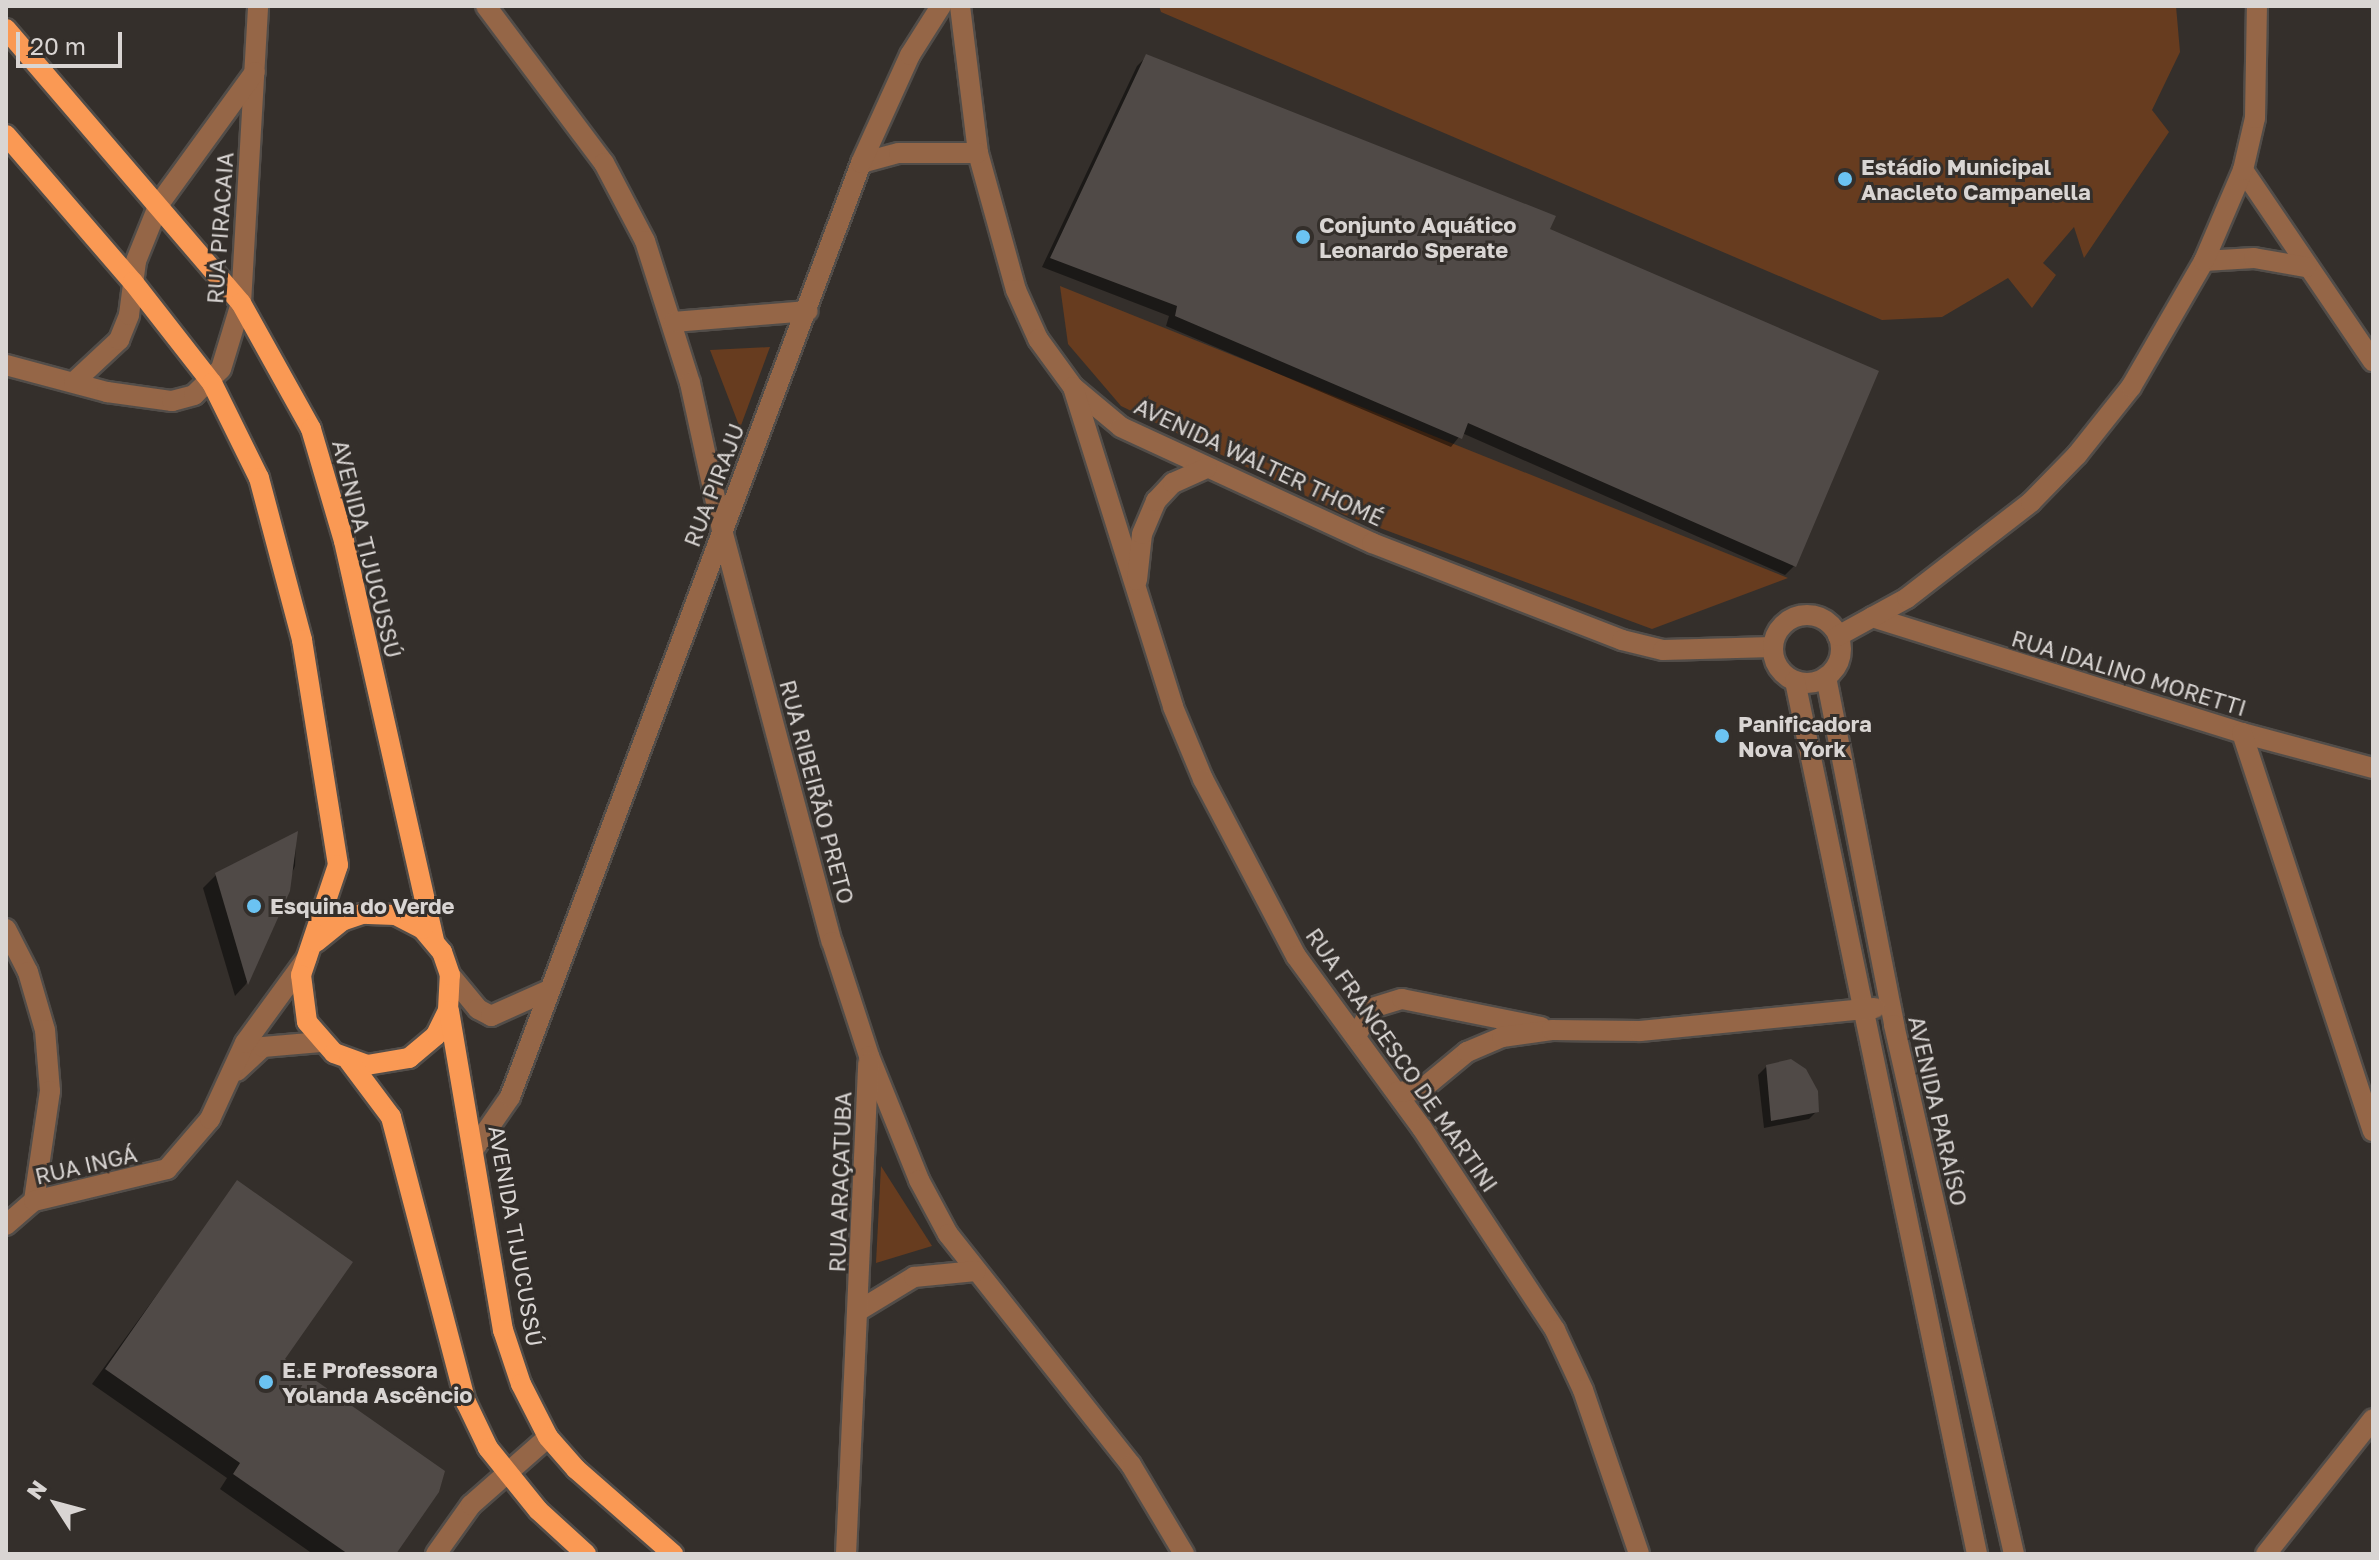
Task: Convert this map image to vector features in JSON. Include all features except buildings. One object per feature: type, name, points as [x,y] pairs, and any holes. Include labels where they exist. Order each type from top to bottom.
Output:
[{"type":"main road","name":"AVENIDA TIJUCUSSÚ","points":[[6,29],[241,303],[290,387],[325,467],[434,940],[450,975],[448,1010],[476,1146],[503,1330],[521,1384],[548,1437],[623,1514],[673,1554]]},
{"type":"main road","points":[[6,135],[133,282],[212,383],[259,478],[302,640],[338,865],[311,950],[302,1008],[321,1042],[349,1061],[391,1117],[466,1402],[506,1475],[586,1554]]},
{"type":"main road","points":[[311,950],[342,921],[387,914],[404,918],[434,940]]},
{"type":"main road","name":"AVENIDA TIJUCUSSÚ","points":[[349,1061],[380,1065],[409,1058],[436,1035],[448,1010]]},
{"type":"street","name":"RUA PIRACAIA","points":[[212,383],[233,342],[241,303],[258,6]]},
{"type":"street","name":"RUA RIBEIRÃO PRETO","points":[[486,6],[501,14],[604,163],[645,241],[674,322],[722,530],[832,942],[869,1056],[934,1211],[976,1271],[1131,1465],[1184,1554]]},
{"type":"street","name":"RUA PIRAJU","points":[[476,1146],[510,1097],[722,530],[808,311],[861,163],[898,77],[941,6]]},
{"type":"street","name":"AVENIDA WALTER THOMÉ","points":[[960,6],[978,153],[1016,290],[1038,339],[1073,387],[1121,427],[1372,543],[1622,640],[1663,650],[1773,647]]},
{"type":"street","points":[[1838,636],[1969,555],[2077,455],[2131,387],[2204,261],[2243,170],[2255,118],[2257,6]]},
{"type":"street","name":"RUA PIRACAIA","points":[[74,382],[119,340],[133,282],[159,204],[255,71]]},
{"type":"street","points":[[861,163],[899,153],[978,153]]},
{"type":"street","points":[[2243,170],[2306,267],[2373,361]]},
{"type":"street","points":[[2204,261],[2254,258],[2306,267]]},
{"type":"street","points":[[674,322],[808,311]]},
{"type":"street","points":[[6,365],[172,401],[212,383]]},
{"type":"street","name":"RUA FRANCESCO DE MARTINI","points":[[1073,387],[1173,707],[1203,779],[1296,956],[1397,1092],[1555,1330],[1583,1390],[1639,1554]]},
{"type":"street","name":"RUA FRANCESCO DE MARTINI","points":[[1136,588],[1142,534],[1156,501],[1173,483],[1207,468]]},
{"type":"street","points":[[1795,681],[1826,677],[1839,659],[1838,636],[1824,619],[1801,615],[1781,626],[1773,647],[1778,668],[1795,681],[1977,1554]]},
{"type":"street","name":"RUA IDALINO MORETTI","points":[[1872,617],[2242,733],[2373,768]]},
{"type":"street","name":"AVENIDA PARAÍSO","points":[[1826,677],[1891,1007],[2014,1554]]},
{"type":"street","points":[[2242,733],[2373,1131]]},
{"type":"street","points":[[6,929],[28,972],[45,1030],[50,1091],[34,1201]]},
{"type":"street","name":"RUA INGÁ","points":[[6,1225],[34,1201],[167,1169],[191,1147],[260,1018],[311,950]]},
{"type":"street","points":[[450,975],[478,1009],[491,1016],[549,990]]},
{"type":"street","points":[[1356,1036],[1372,1008],[1402,999],[1552,1030]]},
{"type":"street","points":[[1397,1092],[1421,1090],[1443,1068],[1502,1037],[1552,1030],[1640,1031],[1891,1007]]},
{"type":"street","name":"RUA INGÁ","points":[[231,1076],[263,1047],[321,1042]]},
{"type":"street","name":"RUA ARAÇATUBA","points":[[846,1554],[869,1056]]},
{"type":"street","points":[[858,1311],[914,1277],[976,1271]]},
{"type":"street","points":[[2266,1554],[2373,1419]]},
{"type":"street","points":[[436,1554],[471,1505],[548,1437]]},
{"type":"shaded area","name":"Estádio Municipal Anacleto Campanella","points":[[1159,6],[2176,6],[2180,52],[2152,110],[2169,132],[2084,258],[2074,227],[2043,263],[2056,275],[2032,308],[2008,278],[1942,317],[1882,320],[1161,12]]},
{"type":"shaded area","points":[[1060,286],[1788,578],[1652,629],[1345,515],[1121,406],[1068,344]]},
{"type":"shaded area","points":[[770,347],[740,428],[710,350]]},
{"type":"shaded area","points":[[881,1166],[932,1246],[876,1263]]},
{"type":"place","name":"Estádio Municipal Anacleto Campanella","points":[[1845,179]]},
{"type":"place","name":"Conjunto Aquático Leonardo Sperate","points":[[1303,237]]},
{"type":"place","name":"Panificadora Nova York","points":[[1722,736]]},
{"type":"place","name":"Esquina do Verde","points":[[254,906]]},
{"type":"place","name":"E.E Professora Yolanda Ascêncio","points":[[266,1382]]}]
